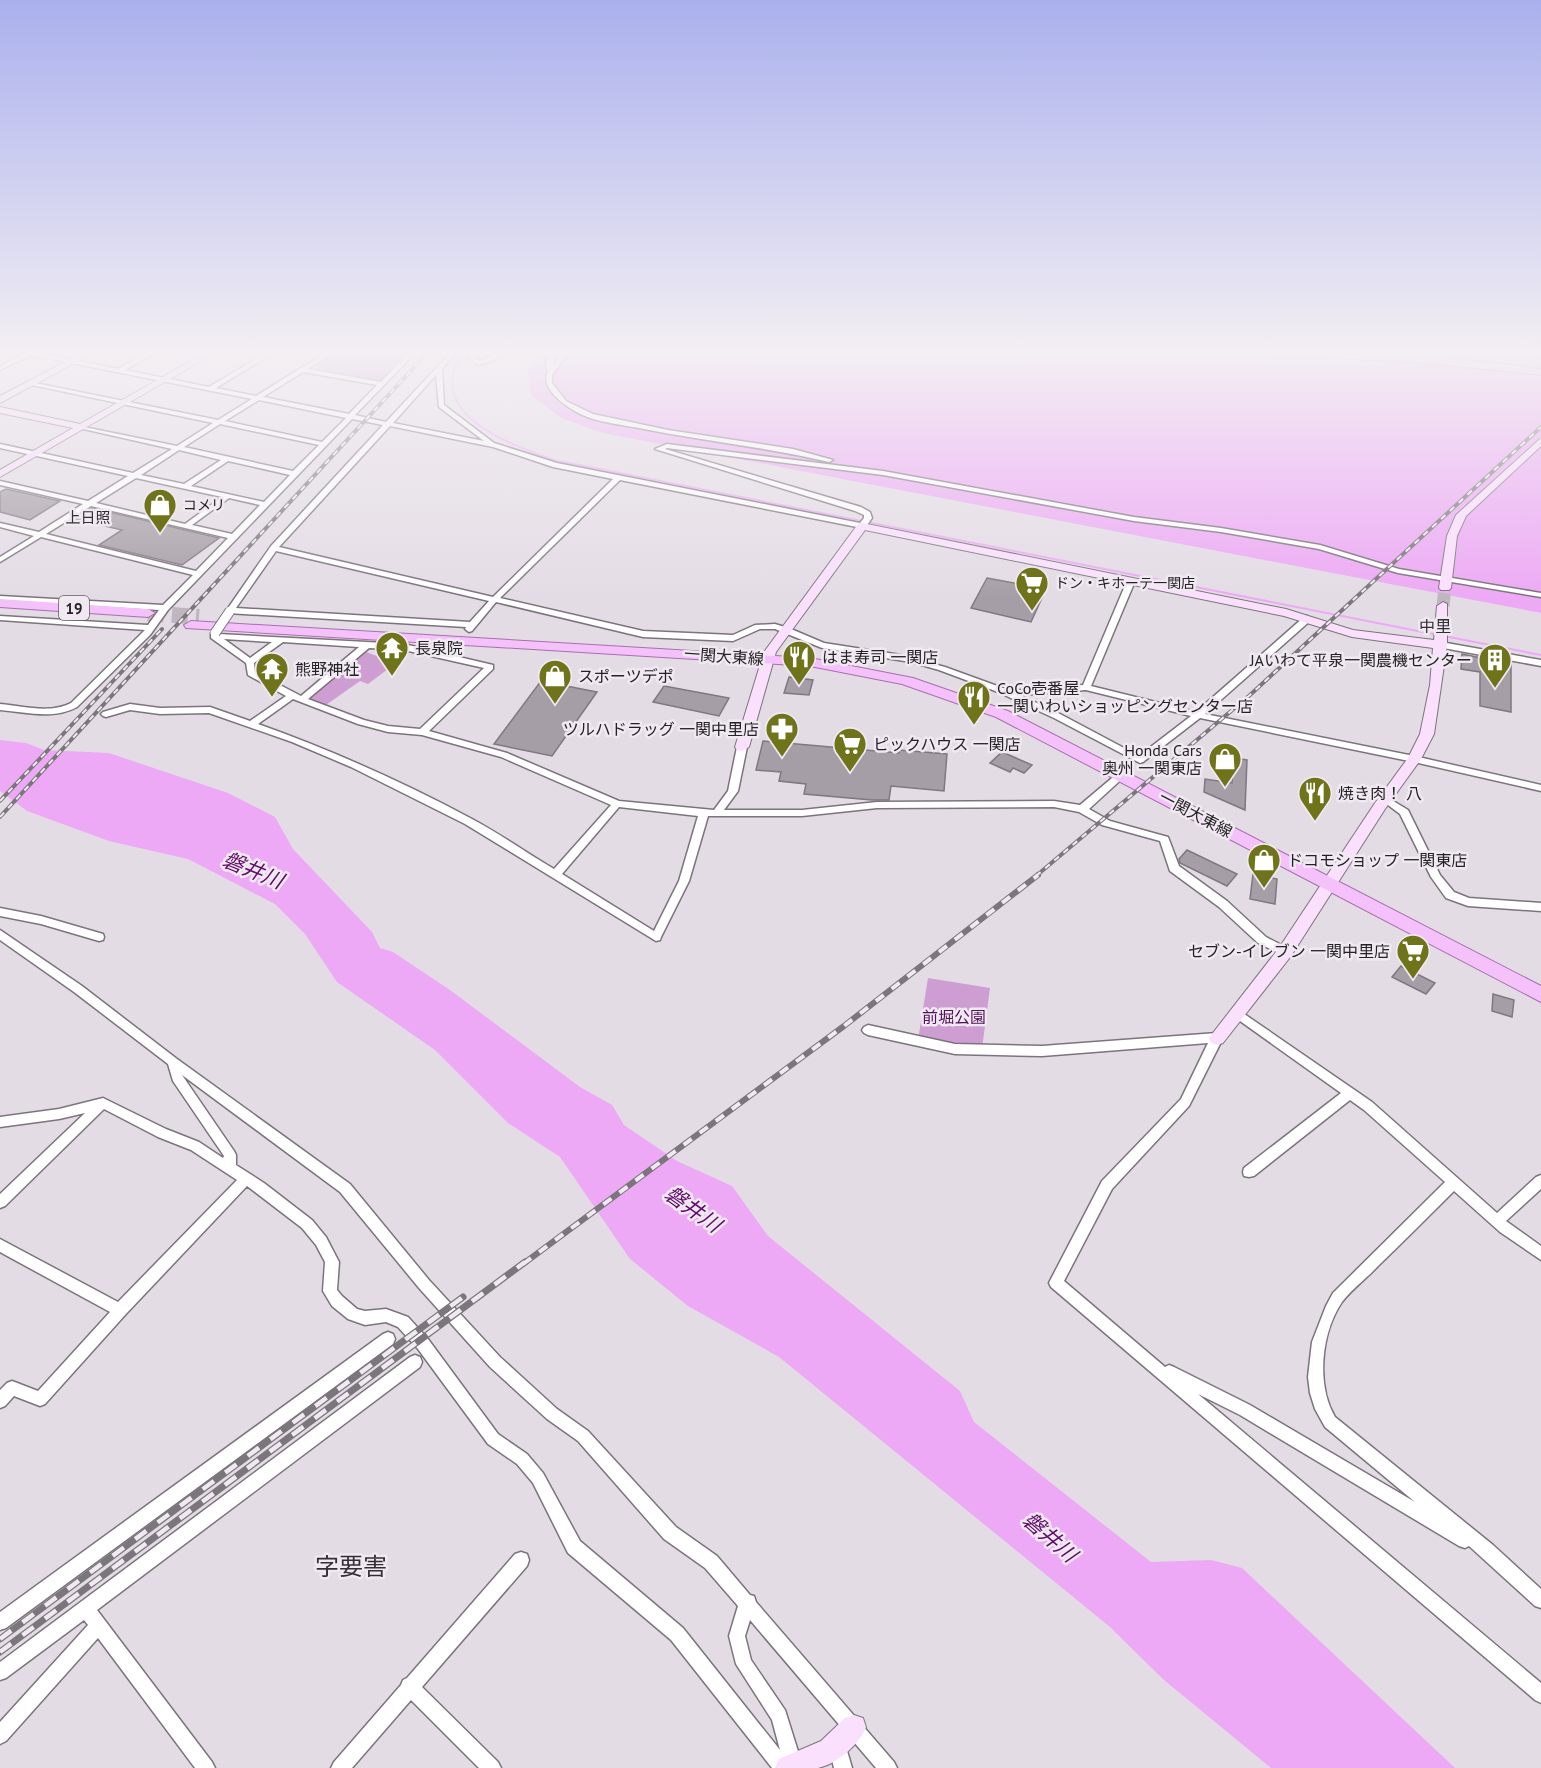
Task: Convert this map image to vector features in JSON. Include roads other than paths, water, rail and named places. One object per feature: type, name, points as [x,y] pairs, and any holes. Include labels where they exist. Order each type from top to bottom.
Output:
[{"type":"main road","name":"19","points":[[0,603],[146,620]]},
{"type":"main road","name":"19","points":[[0,610],[146,620]]},
{"type":"main road","name":"一関大東線","points":[[195,621],[467,632],[835,658],[888,668],[983,696],[1017,711],[1333,880],[1541,995]]},
{"type":"main road","name":"一関大東線","points":[[768,655],[846,667],[933,687],[1002,714],[1541,982]]},
{"type":"street","points":[[0,474],[71,433]]},
{"type":"street","points":[[106,433],[296,474]]},
{"type":"street","points":[[0,560],[202,433]]},
{"type":"street","points":[[269,433],[324,444]]},
{"type":"street","points":[[0,618],[146,620],[165,608],[335,433]]},
{"type":"street","points":[[215,634],[274,548],[379,433]]},
{"type":"street","points":[[430,433],[494,445],[556,465],[864,523],[1307,619],[1352,633],[1441,645],[1541,663]]},
{"type":"street","points":[[477,433],[494,445]]},
{"type":"street","points":[[671,433],[793,451],[883,473]]},
{"type":"street","points":[[1445,583],[1452,536],[1461,515],[1541,441]]},
{"type":"street","points":[[0,446],[265,504]]},
{"type":"street","points":[[718,812],[733,791],[742,747],[768,655],[785,628],[864,523],[867,514],[858,509],[658,449],[667,446],[883,473],[1134,519],[1221,530],[1320,547],[1398,572],[1445,583],[1541,596]]},
{"type":"street","points":[[184,488],[227,459]]},
{"type":"street","points":[[455,657],[467,632],[494,600],[618,478]]},
{"type":"street","points":[[0,483],[233,537]]},
{"type":"street","points":[[185,527],[228,496]]},
{"type":"street","points":[[0,525],[199,574]]},
{"type":"street","points":[[274,548],[643,634],[734,638],[741,637],[758,626],[785,628],[814,642],[913,660],[1012,693],[1140,760],[1198,715],[1307,619]]},
{"type":"street","points":[[1086,687],[1131,581]]},
{"type":"street","points":[[0,598],[165,608]]},
{"type":"street","points":[[1443,606],[1441,645],[1427,734],[1414,759],[1385,799],[1285,952],[1218,1038],[1185,1102],[1107,1185],[1056,1282],[1541,1694]]},
{"type":"street","points":[[230,610],[467,632]]},
{"type":"street","points":[[0,707],[52,711],[68,709],[147,633],[146,620]]},
{"type":"street","points":[[215,634],[404,646],[490,667],[422,732]]},
{"type":"street","points":[[215,634],[250,662]]},
{"type":"street","points":[[250,662],[282,639]]},
{"type":"street","points":[[251,724],[330,678],[367,645]]},
{"type":"street","points":[[250,662],[250,673],[297,698],[379,728],[422,732],[504,755],[617,804],[704,813],[802,813],[876,805],[1050,803],[1082,809],[1106,823],[1164,839],[1174,868],[1223,904],[1262,940],[1285,952]]},
{"type":"street","points":[[1012,693],[1086,687],[1198,715],[1414,759],[1541,788]]},
{"type":"street","points":[[106,714],[130,707],[160,711],[207,710],[251,724],[354,765],[470,822],[656,937],[684,881],[704,813]]},
{"type":"street","points":[[1082,809],[1121,775]]},
{"type":"street","points":[[1385,799],[1404,812],[1436,877],[1450,895],[1468,902],[1541,907]]},
{"type":"street","points":[[555,875],[617,804]]},
{"type":"street","points":[[0,912],[41,920],[99,937]]},
{"type":"street","points":[[0,934],[78,989],[345,1188],[424,1284],[495,1362],[552,1414],[583,1436],[670,1533],[711,1562],[748,1602],[846,1735],[888,1768]]},
{"type":"street","points":[[1237,1013],[1368,1106],[1498,1220],[1541,1254]]},
{"type":"street","points":[[868,1030],[955,1049],[1042,1051],[1218,1038]]},
{"type":"street","points":[[173,1062],[177,1078],[230,1155],[229,1168]]},
{"type":"street","points":[[1249,1172],[1350,1094]]},
{"type":"street","points":[[0,1202],[104,1103]]},
{"type":"street","points":[[0,1122],[59,1114],[104,1103],[162,1133],[195,1146],[246,1179],[307,1224],[321,1241],[332,1262],[330,1291],[337,1301],[353,1314],[365,1318],[386,1315],[403,1322],[423,1344],[493,1439],[522,1459],[538,1478],[574,1547],[677,1634],[788,1767]]},
{"type":"street","points":[[0,1401],[12,1388],[40,1399],[120,1310],[246,1179]]},
{"type":"street","points":[[1498,1220],[1541,1181]]},
{"type":"street","points":[[1454,1182],[1332,1305],[1327,1313],[1318,1354],[1316,1396],[1322,1413],[1330,1422],[1487,1551],[1541,1600]]},
{"type":"street","points":[[0,1245],[120,1310]]},
{"type":"street","points":[[0,1623],[388,1339]]},
{"type":"street","points":[[0,1672],[415,1362]]},
{"type":"street","points":[[1152,1363],[1245,1410],[1487,1551]]},
{"type":"street","points":[[340,1768],[521,1560]]},
{"type":"street","points":[[748,1602],[737,1636],[744,1664],[779,1716],[788,1767]]},
{"type":"street","points":[[86,1609],[96,1627],[206,1768]]},
{"type":"street","points":[[0,1735],[96,1627]]},
{"type":"street","points":[[409,1686],[492,1768]]},
{"type":"street","points":[[788,1767],[830,1750],[846,1735]]},
{"type":"street","points":[[843,1768],[846,1735]]},
{"type":"water","points":[[603,433],[1541,433],[1541,613]]},
{"type":"water","name":"磐井川","points":[[0,740],[26,743],[44,750],[109,753],[228,793],[275,817],[293,849],[372,932],[380,948],[393,952],[450,990],[580,1087],[612,1105],[624,1125],[677,1161],[732,1186],[768,1236],[960,1391],[974,1422],[1151,1562],[1211,1560],[1242,1568],[1455,1768],[1271,1768],[1164,1680],[1110,1627],[779,1357],[688,1306],[630,1259],[560,1157],[508,1123],[435,1050],[337,982],[305,934],[275,904],[188,859],[109,841],[27,811],[0,791]]},
{"type":"waterway","points":[[490,433],[503,440],[554,460],[1438,635]]},
{"type":"waterway","points":[[1444,636],[1541,655]]},
{"type":"tunnel","points":[[1443,606],[1445,588]]},
{"type":"tunnel","points":[[148,613],[199,617]]},
{"type":"railway","points":[[0,817],[354,433]]},
{"type":"railway","points":[[1036,876],[1250,695],[1535,433]]},
{"type":"railway","points":[[0,801],[162,629]]},
{"type":"railway","points":[[523,1264],[844,1026],[1038,875]]},
{"type":"railway","points":[[0,1652],[525,1262]]},
{"type":"railway","points":[[0,1639],[463,1297]]},
{"type":"place","name":"コメリ","points":[[160,534]]},
{"type":"place","name":"ドン・キホーテ一関店","points":[[1032,612]]},
{"type":"place","name":"長泉院","points":[[392,677]]},
{"type":"place","name":"はま寿司 一関店","points":[[799,686]]},
{"type":"place","name":"JAいわて平泉一関農機センター","points":[[1495,689]]},
{"type":"place","name":"熊野神社","points":[[272,698]]},
{"type":"place","name":"スポーツデポ","points":[[555,705]]},
{"type":"place","name":"CoCo壱番屋 一関いわいショッピングセンター店","points":[[974,726]]},
{"type":"place","name":"ツルハドラッグ 一関中里店","points":[[782,758]]},
{"type":"place","name":"ピックハウス 一関店","points":[[850,773]]},
{"type":"place","name":"Honda Cars 奥州 一関東店","points":[[1225,788]]},
{"type":"place","name":"焼き肉！ 八","points":[[1315,822]]},
{"type":"place","name":"ドコモショップ 一関東店","points":[[1264,889]]},
{"type":"place","name":"セブン-イレブン 一関中里店","points":[[1413,980]]},
{"type":"district","name":"上日照","points":[[88,517]]},
{"type":"district","name":"中里","points":[[1435,626]]},
{"type":"district","name":"字要害","points":[[351,1566]]},
{"type":"park label","name":"前堀公園","points":[[954,1017]]}]
